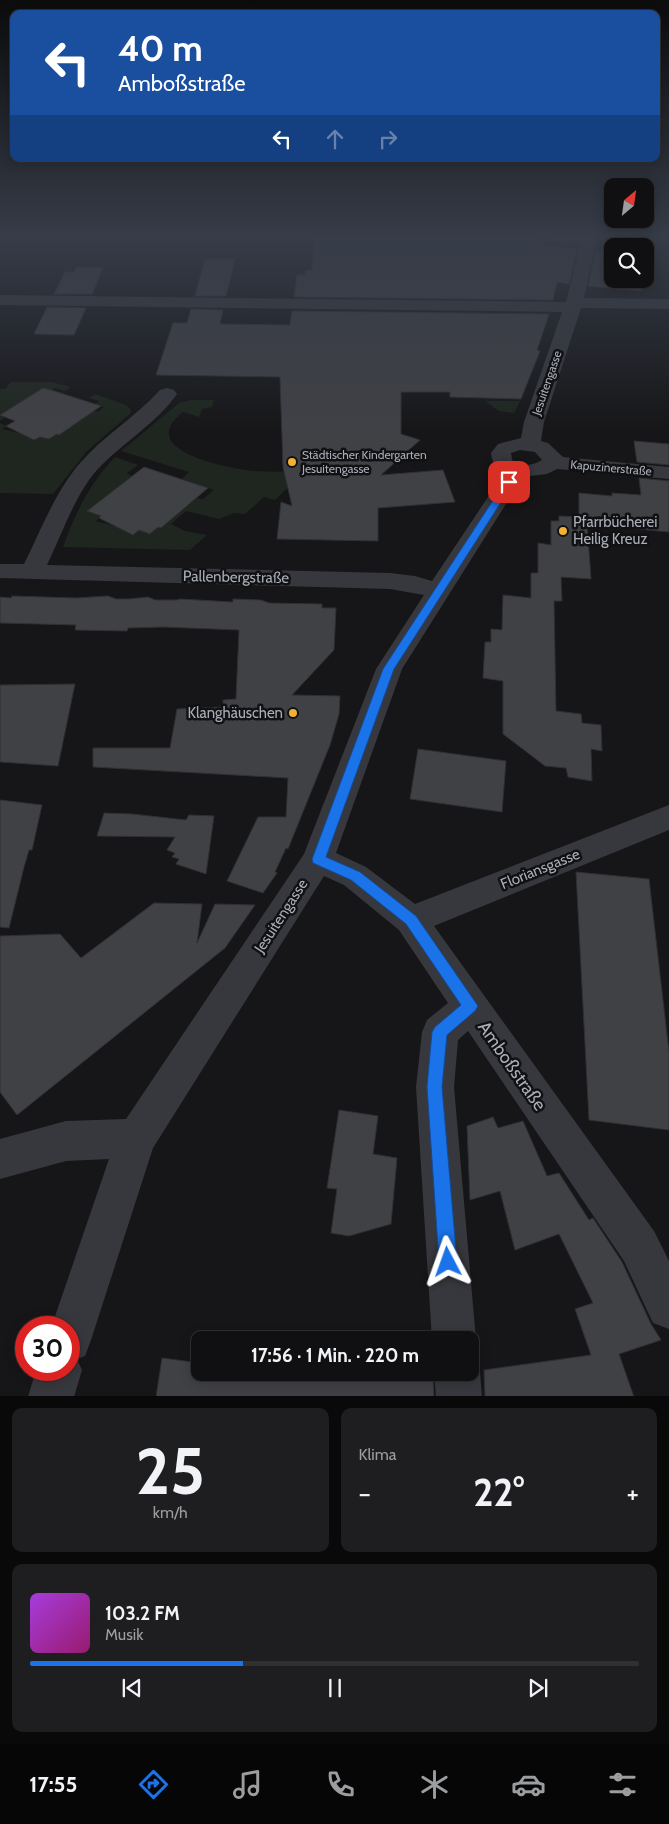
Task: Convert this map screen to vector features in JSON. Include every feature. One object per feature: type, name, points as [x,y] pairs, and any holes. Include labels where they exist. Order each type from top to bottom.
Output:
[{"type":"street","points":[[131,301],[573,305],[669,304]]},
{"type":"street","name":"Jesuitengasse","points":[[530,444],[534,422],[574,301]]},
{"type":"street","points":[[32,572],[73,488],[87,468],[167,394]]},
{"type":"street","points":[[530,444],[548,451],[552,456],[553,462],[543,470],[526,472],[517,470],[502,462],[501,453],[511,445],[530,444]]},
{"type":"street","name":"Kapuzinerstraße","points":[[553,462],[669,473]]},
{"type":"street","name":"Jesuitengasse","points":[[77,1316],[136,1138],[318,859],[389,669],[517,470]]},
{"type":"street","name":"Pallenbergstraße","points":[[0,571],[390,581],[415,584],[439,591]]},
{"type":"street","name":"Floriansgasse","points":[[411,920],[669,817]]},
{"type":"street","name":"Amboßstraße","points":[[318,859],[355,876],[411,920],[639,1246],[669,1307]]},
{"type":"street","points":[[453,1331],[434,1087],[440,1032],[470,1006]]},
{"type":"street","points":[[0,1159],[66,1141],[136,1138]]},
{"type":"street","points":[[51,1396],[56,1381]]},
{"type":"street","points":[[458,1381],[459,1396]]},
{"type":"shaded area","points":[[11,382],[51,382],[71,387],[65,391],[55,388],[4,416],[0,421],[0,389],[5,389]]},
{"type":"shaded area","points":[[95,394],[126,405],[131,410],[130,414],[87,451],[53,494],[0,493],[0,423],[7,426],[2,429],[20,433],[34,440],[41,437],[49,439],[57,434],[59,435],[94,411],[98,412],[104,407],[96,404],[99,401],[89,398]]},
{"type":"shaded area","points":[[191,400],[214,400],[212,407],[202,409],[199,417],[183,412],[171,425],[169,437],[176,447],[189,455],[223,466],[252,471],[303,471],[303,473],[275,500],[264,497],[245,514],[234,513],[219,519],[186,511],[171,524],[185,531],[207,535],[190,550],[63,547],[84,499],[98,477],[115,457],[138,465],[127,473],[132,476],[90,512],[101,516],[96,521],[115,526],[133,535],[139,530],[150,534],[158,527],[161,528],[197,498],[203,499],[214,490],[182,479],[189,472],[121,451],[179,403]]},
{"type":"shaded area","points":[[485,401],[520,401],[514,413],[499,411]]},
{"type":"building","points":[[47,307],[86,308],[74,335],[34,334]]},
{"type":"building","points":[[191,309],[223,310],[220,324],[290,325],[292,311],[549,314],[537,350],[540,351],[521,399],[450,397],[450,392],[401,392],[401,434],[420,440],[381,475],[443,470],[455,502],[378,508],[378,541],[277,539],[281,502],[292,506],[283,467],[280,377],[156,375],[173,323],[187,323]]},
{"type":"building","points":[[43,388],[101,406],[59,435],[57,434],[49,439],[40,437],[34,440],[6,426],[15,421],[0,415]]},
{"type":"building","points":[[634,441],[669,444],[669,465],[637,462]]},
{"type":"building","points":[[144,467],[208,488],[161,528],[158,527],[150,534],[139,530],[133,535],[99,518],[101,516],[87,511]]},
{"type":"building","points":[[639,478],[669,481],[669,532],[587,524],[591,579],[561,577],[562,601],[554,601],[556,711],[581,714],[582,723],[601,725],[602,751],[591,749],[592,781],[568,777],[566,768],[545,766],[503,734],[503,681],[483,678],[485,642],[491,642],[491,629],[502,630],[503,595],[531,598],[531,573],[538,573],[538,543],[551,545],[551,521],[559,521],[559,516],[579,517],[579,493],[612,496],[612,493],[641,495]]},
{"type":"building","points":[[12,596],[76,598],[108,596],[116,599],[148,597],[155,600],[180,599],[233,602],[233,599],[261,600],[269,603],[322,604],[322,608],[336,608],[334,650],[292,695],[340,696],[339,714],[330,745],[288,849],[286,848],[275,872],[277,873],[263,893],[227,881],[258,817],[286,817],[288,778],[93,767],[93,748],[170,748],[177,709],[223,707],[223,700],[236,699],[239,630],[163,627],[128,628],[127,631],[75,630],[76,625],[0,623],[0,597],[11,598]]},
{"type":"building","points":[[75,684],[58,766],[0,762],[0,685]]},
{"type":"building","points":[[418,749],[506,761],[502,812],[410,799]]},
{"type":"building","points":[[0,800],[42,805],[32,850],[29,850],[9,928],[0,927]]},
{"type":"building","points":[[104,813],[186,820],[189,815],[214,816],[206,874],[176,864],[179,859],[172,857],[175,853],[167,850],[175,837],[97,836]]},
{"type":"building","points":[[576,872],[649,879],[669,1052],[669,1130],[589,1120]]},
{"type":"building","points":[[154,903],[202,904],[197,943],[215,904],[255,905],[225,948],[17,1115],[0,1092],[0,936],[60,934],[81,958]]},
{"type":"building","points":[[339,1110],[378,1116],[373,1154],[397,1158],[391,1224],[349,1236],[331,1233],[337,1189],[327,1188]]},
{"type":"building","points":[[493,1117],[498,1128],[523,1121],[547,1176],[559,1173],[589,1220],[593,1218],[622,1262],[651,1324],[661,1340],[619,1354],[634,1396],[485,1396],[484,1370],[591,1355],[575,1309],[593,1303],[559,1234],[515,1250],[500,1191],[470,1200],[467,1126]]},
{"type":"building","points":[[162,1358],[191,1362],[191,1381],[433,1381],[434,1396],[156,1396]]},
{"type":"place","name":"Städtischer Kindergarten Jesuitengasse","points":[[292,462]]},
{"type":"place","name":"Pfarrbücherei Heilig Kreuz","points":[[563,531]]},
{"type":"place","name":"Klanghäuschen","points":[[293,713]]},
{"type":"route","points":[[448,1262],[434,1087],[440,1032],[470,1006],[411,920],[355,876],[318,859],[389,669],[509,482]]}]
